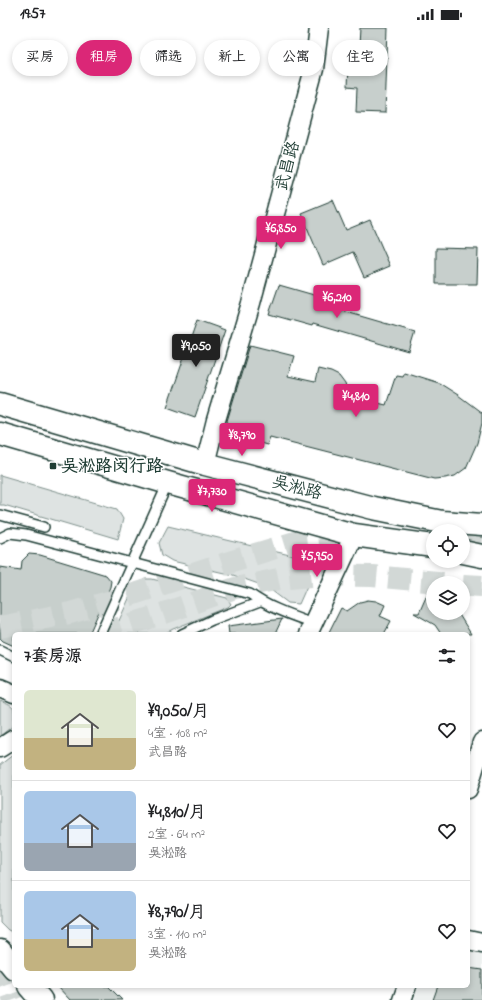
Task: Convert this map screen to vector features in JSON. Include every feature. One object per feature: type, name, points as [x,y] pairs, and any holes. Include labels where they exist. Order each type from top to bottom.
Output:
[{"type":"main road","name":"吴淞路","points":[[0,404],[205,464],[373,508],[442,522],[482,525]]},
{"type":"main road","name":"吴淞路","points":[[0,434],[354,535],[426,545]]},
{"type":"main road","points":[[470,553],[482,556]]},
{"type":"main road","points":[[31,988],[41,1000]]},
{"type":"street","name":"武昌路","points":[[205,464],[216,420],[251,303],[314,69],[319,28]]},
{"type":"street","points":[[310,628],[354,535]]},
{"type":"street","points":[[0,688],[12,693]]},
{"type":"street","points":[[0,748],[12,740]]},
{"type":"street","points":[[470,782],[482,742]]},
{"type":"street","points":[[470,940],[482,943]]},
{"type":"street","points":[[402,1000],[406,988]]},
{"type":"lane","points":[[101,632],[168,483]]},
{"type":"lane","points":[[0,515],[44,527]]},
{"type":"lane","points":[[0,538],[10,533],[26,534],[250,594],[260,602],[310,628]]},
{"type":"lane","points":[[186,632],[212,620],[260,602]]},
{"type":"lane","points":[[0,650],[12,656]]},
{"type":"shaded area","points":[[0,475],[117,509],[123,519],[118,539],[0,505]]},
{"type":"shaded area","points":[[168,526],[294,556],[308,569],[307,586],[299,604],[288,603],[267,587],[233,575],[172,561],[162,555],[159,543]]},
{"type":"shaded area","points":[[145,579],[152,579],[227,598],[231,604],[228,607],[168,632],[114,632],[135,585]]},
{"type":"shaded area","points":[[0,701],[12,707],[12,727],[0,736]]},
{"type":"shaded area","points":[[12,756],[12,932],[0,922],[0,765]]},
{"type":"shaded area","points":[[470,951],[482,953],[482,1000],[414,1000],[418,988],[470,988]]},
{"type":"building","points":[[360,28],[388,28],[388,40],[359,40]]},
{"type":"building","points":[[348,76],[386,76],[385,113],[356,112],[357,88],[347,87]]},
{"type":"building","points":[[333,200],[346,230],[370,220],[390,266],[364,277],[353,252],[323,265],[301,213]]},
{"type":"building","points":[[436,248],[478,249],[477,284],[436,284]]},
{"type":"building","points":[[279,285],[321,297],[319,304],[415,332],[409,352],[313,324],[312,326],[269,314]]},
{"type":"building","points":[[197,320],[225,330],[195,417],[167,407]]},
{"type":"building","points":[[250,345],[294,356],[288,376],[315,382],[318,369],[331,372],[339,376],[345,384],[349,396],[386,405],[396,375],[402,376],[404,372],[439,383],[482,413],[482,423],[477,443],[466,468],[455,476],[434,479],[270,437],[267,445],[238,437],[232,431],[227,421]]},
{"type":"building","points":[[29,554],[40,555],[106,575],[111,581],[110,587],[90,632],[12,632],[12,645],[0,638],[0,567],[21,570],[22,561]]},
{"type":"building","points":[[426,597],[426,620],[414,613],[419,613]]},
{"type":"building","points":[[368,600],[376,601],[385,605],[380,616],[391,621],[385,632],[329,632],[341,608],[347,611],[360,602]]},
{"type":"building","points":[[282,619],[276,632],[229,632],[228,626]]},
{"type":"building","points":[[426,620],[462,620],[470,632],[440,632],[435,625]]},
{"type":"building","points":[[470,968],[482,970],[482,1000],[433,1000],[437,988],[470,988]]},
{"type":"building","points":[[59,988],[110,988],[122,1000],[70,1000]]},
{"type":"tunnel","points":[[0,627],[70,613],[122,598],[226,563],[295,542],[356,536]]},
{"type":"tunnel","points":[[470,539],[482,540]]},
{"type":"tunnel","points":[[106,632],[235,588],[279,579],[322,575],[372,576],[426,581]]},
{"type":"tunnel","points":[[470,585],[482,586]]},
{"type":"tunnel","points":[[0,963],[14,1000]]},
{"type":"place","name":"吴淞路闵行路","points":[[53,466]]}]
